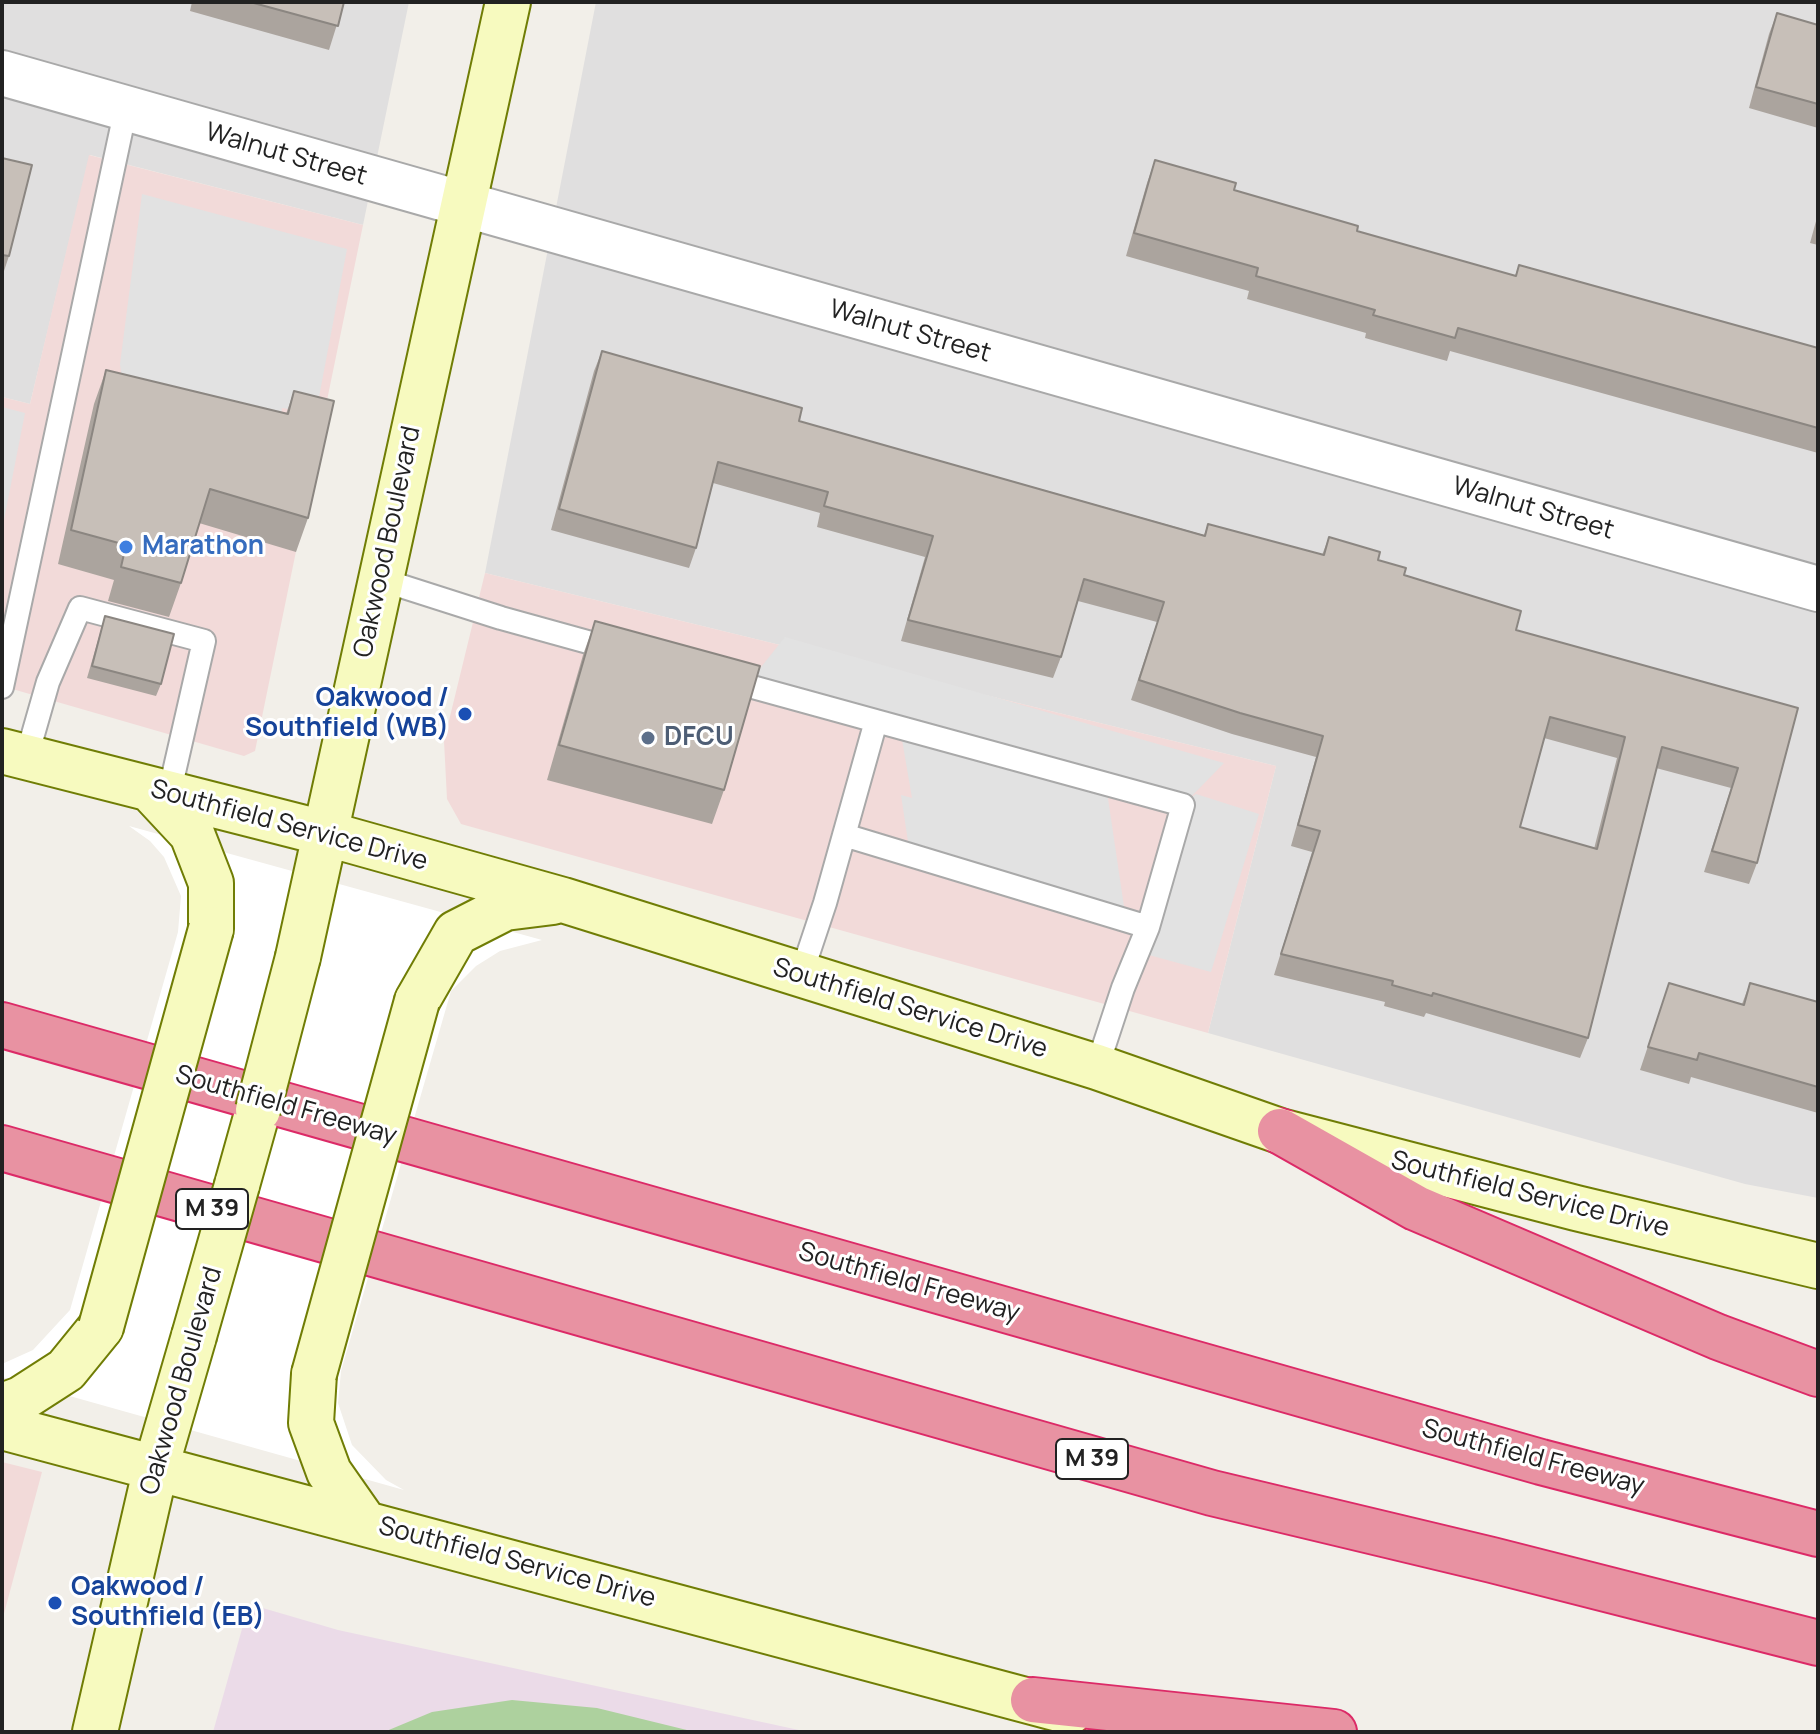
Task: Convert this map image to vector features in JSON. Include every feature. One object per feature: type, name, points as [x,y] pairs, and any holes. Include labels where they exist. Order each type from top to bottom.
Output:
[{"type":"highway","name":"Southfield Freeway","points":[[2,1025],[1525,1458],[1818,1534]]},
{"type":"highway","points":[[1280,1131],[1416,1208],[1718,1337],[1818,1374]]},
{"type":"highway","name":"M 39","points":[[2,1148],[1212,1493],[1818,1643]]},
{"type":"highway","points":[[1033,1700],[1334,1732]]},
{"type":"main road","name":"Oakwood Boulevard","points":[[95,1732],[156,1467],[298,957],[508,2]]},
{"type":"main road","name":"Southfield Service Drive","points":[[14,755],[324,833],[563,900],[1097,1067],[1280,1131],[1576,1208],[1818,1266]]},
{"type":"main road","points":[[2,1406],[21,1399],[66,1370],[101,1327],[211,929],[211,883],[192,834],[160,792]]},
{"type":"main road","points":[[364,1522],[329,1472],[311,1423],[314,1374],[417,1001],[456,933],[505,908],[563,900]]},
{"type":"main road","name":"Southfield Service Drive","points":[[2,1427],[1033,1700],[1134,1732]]},
{"type":"street","name":"Walnut Street","points":[[2,73],[1818,589]]},
{"type":"lane","points":[[2,687],[126,108]]},
{"type":"lane","points":[[379,579],[501,618],[639,656]]},
{"type":"lane","points":[[14,755],[80,608],[204,641],[160,792]]},
{"type":"lane","points":[[700,673],[1183,805],[1148,927],[1123,988],[1097,1067]]},
{"type":"lane","points":[[801,975],[876,721]]},
{"type":"lane","points":[[844,835],[1148,927]]},
{"type":"shaded area","points":[[2,2],[409,2],[363,225],[90,155],[30,404],[2,397]]},
{"type":"shaded area","points":[[596,2],[1818,2],[1818,1198],[1745,1184],[1208,1033],[1276,766],[485,573]]},
{"type":"shaded area","points":[[89,155],[363,225],[255,751],[244,756],[2,686],[2,397],[30,404]]},
{"type":"shaded area","points":[[142,194],[347,249],[316,413],[282,408],[276,448],[127,413],[120,364]]},
{"type":"shaded area","points":[[2,407],[25,413],[2,530]]},
{"type":"shaded area","points":[[485,573],[1276,766],[1208,1033],[461,824],[447,799],[444,741]]},
{"type":"shaded area","points":[[785,637],[1224,763],[1189,799],[1196,794],[1259,814],[1211,972],[1138,952],[1183,805],[1106,785],[1126,920],[910,855],[901,795],[912,798],[900,728],[746,686]]},
{"type":"shaded area","points":[[2,1462],[42,1472],[2,1621]]},
{"type":"shaded area","points":[[249,1604],[338,1630],[808,1732],[213,1732]]},
{"type":"green space","points":[[512,1700],[597,1708],[695,1732],[384,1732],[432,1712]]},
{"type":"pier","points":[[129,826],[542,940],[500,951],[476,966],[451,991],[341,1371],[338,1403],[352,1445],[386,1480],[404,1490],[2,1377],[2,1364],[33,1350],[70,1310],[178,932],[181,896],[164,857],[150,841]]},
{"type":"building","points":[[250,2],[344,2],[338,26]]},
{"type":"building","points":[[1777,13],[1818,25],[1818,104],[1756,87]]},
{"type":"building","points":[[2,158],[32,165],[9,256],[2,255]]},
{"type":"building","points":[[1155,160],[1236,183],[1234,190],[1358,226],[1357,231],[1516,276],[1519,265],[1818,348],[1818,428],[1458,328],[1455,338],[1373,315],[1375,310],[1256,276],[1258,268],[1134,233]]},
{"type":"building","points":[[602,351],[802,408],[799,421],[1205,536],[1208,524],[1324,555],[1329,537],[1380,552],[1378,560],[1406,568],[1404,575],[1521,611],[1516,630],[1798,708],[1757,863],[1712,851],[1738,768],[1662,747],[1588,1038],[1433,993],[1432,996],[1392,985],[1393,981],[1281,954],[1320,831],[1298,825],[1323,736],[1139,680],[1164,602],[1084,579],[1061,657],[908,620],[933,536],[824,506],[828,492],[718,462],[696,548],[559,509]],"holes":[[[1550,717],[1625,737],[1597,849],[1520,827]]]},
{"type":"building","points":[[106,370],[288,414],[294,391],[334,401],[308,518],[210,489],[181,583],[121,567],[126,545],[71,530]]},
{"type":"building","points":[[105,616],[174,634],[161,684],[92,666]]},
{"type":"building","name":"DFCU","points":[[595,621],[760,666],[724,790],[559,745]]},
{"type":"building","points":[[1669,983],[1744,1005],[1750,983],[1818,1002],[1818,1087],[1699,1053],[1697,1060],[1648,1047]]},
{"type":"place","name":"Marathon","points":[[126,547]]},
{"type":"place","name":"Oakwood / Southfield (WB)","points":[[465,714]]},
{"type":"place","name":"DFCU","points":[[648,738]]},
{"type":"place","name":"Oakwood / Southfield (EB)","points":[[55,1603]]}]
